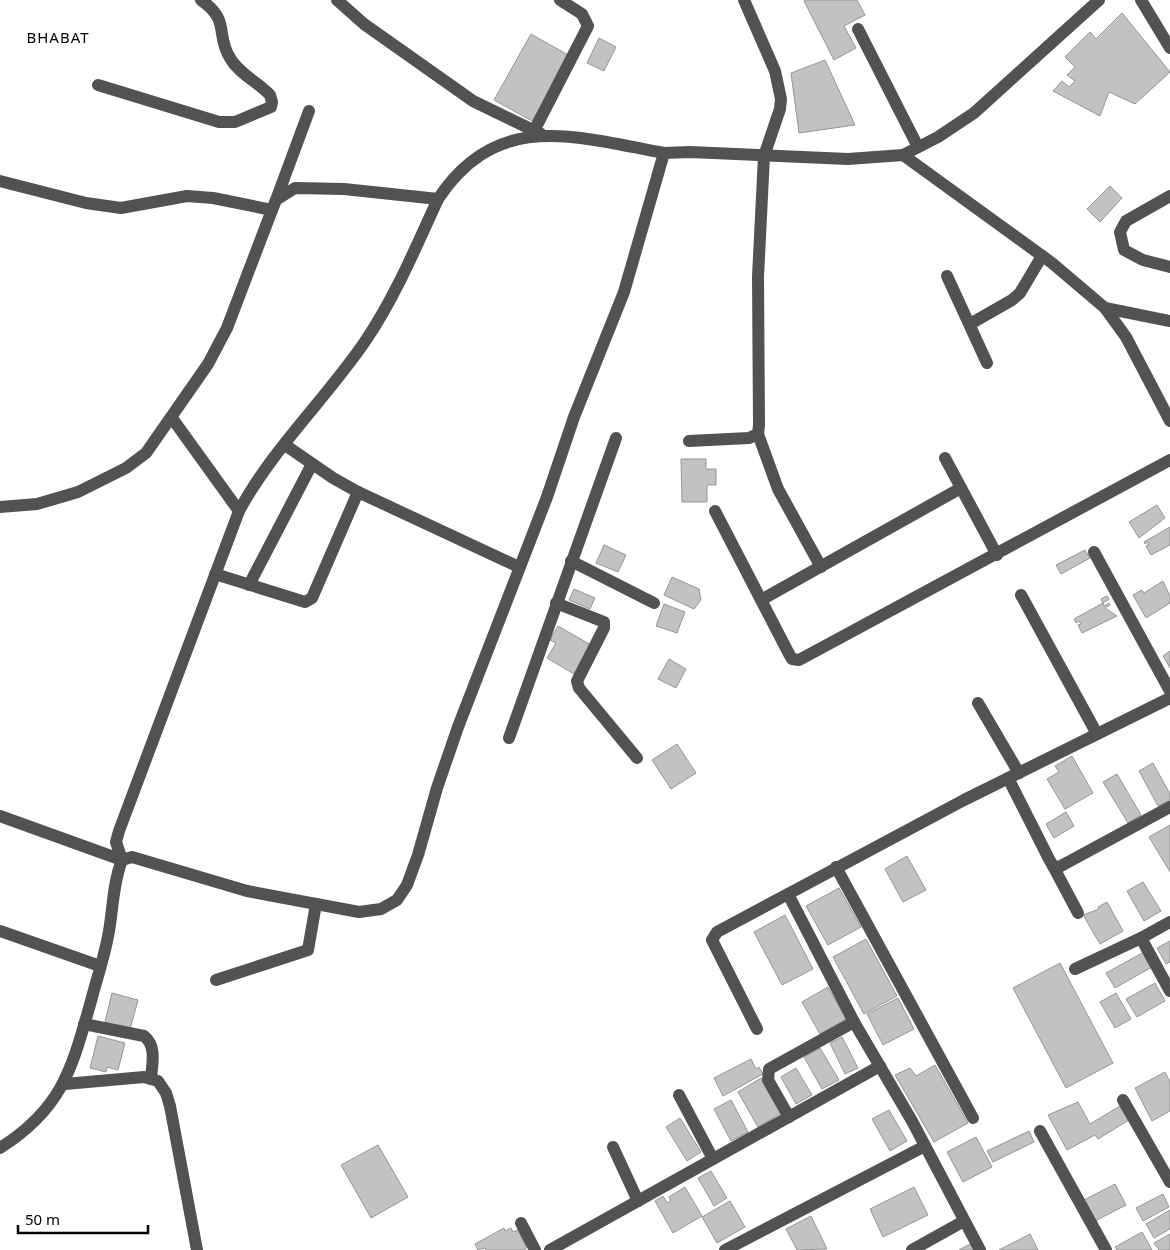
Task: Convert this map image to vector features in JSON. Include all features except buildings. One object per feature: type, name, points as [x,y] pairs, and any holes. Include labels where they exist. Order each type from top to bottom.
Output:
[{"type":"street","points":[[98,85],[219,122],[235,122],[271,107],[270,95],[230,60],[224,45],[220,18],[201,0]]},
{"type":"street","points":[[337,0],[364,24],[466,96],[537,133]]},
{"type":"street","points":[[537,133],[588,26],[582,14],[560,0]]},
{"type":"street","points":[[744,0],[775,71],[781,98],[780,109],[764,156],[758,277],[758,434],[778,489],[821,567]]},
{"type":"street","points":[[0,1148],[34,1122],[64,1084],[84,1024],[109,933],[118,872],[122,860],[116,842],[119,831],[239,511],[252,488],[360,348],[380,318],[438,199],[458,173],[499,145],[537,133],[570,136],[664,153],[690,152],[848,159],[904,155],[938,137],[974,113],[1099,0]]},
{"type":"street","points":[[1141,0],[1170,48]]},
{"type":"street","points":[[858,29],[918,148]]},
{"type":"street","points":[[0,508],[54,500],[78,492],[126,468],[146,453],[208,364],[227,328],[308,111]]},
{"type":"street","points":[[0,816],[122,860],[132,857],[247,891],[359,912],[381,909],[397,900],[407,885],[449,751],[547,497],[574,418],[624,292],[664,153]]},
{"type":"street","points":[[904,155],[1087,291],[1104,308],[1126,337],[1170,421]]},
{"type":"street","points":[[0,181],[86,203],[114,207],[135,206],[187,196],[274,205],[295,188],[344,189],[438,199]]},
{"type":"street","points":[[1170,196],[1126,221],[1120,232],[1124,250],[1143,260],[1170,267]]},
{"type":"street","points":[[970,324],[1002,308],[1016,297],[1042,256]]},
{"type":"street","points":[[947,276],[987,363]]},
{"type":"street","points":[[1104,308],[1170,321]]},
{"type":"street","points":[[172,418],[239,511]]},
{"type":"street","points":[[689,441],[749,438],[758,434]]},
{"type":"street","points":[[509,738],[616,438]]},
{"type":"street","points":[[285,445],[358,492],[520,567]]},
{"type":"street","points":[[945,458],[997,554]]},
{"type":"street","points":[[715,511],[792,659],[799,660],[1170,460]]},
{"type":"street","points":[[249,585],[312,464]]},
{"type":"street","points":[[761,600],[961,488]]},
{"type":"street","points":[[215,574],[305,602],[312,598],[358,492]]},
{"type":"street","points":[[1094,552],[1170,691]]},
{"type":"street","points":[[571,561],[654,603]]},
{"type":"street","points":[[1021,596],[1097,734]]},
{"type":"street","points":[[556,603],[604,622],[604,628],[577,682],[579,688],[637,758]]},
{"type":"street","points":[[757,1030],[712,940],[717,932],[836,867],[1013,775],[1170,698]]},
{"type":"street","points":[[978,702],[1053,866],[1078,913]]},
{"type":"street","points":[[1053,866],[1059,867],[1069,863],[1170,807]]},
{"type":"street","points":[[836,867],[973,1118]]},
{"type":"street","points":[[788,894],[854,1022],[925,1146],[980,1250]]},
{"type":"street","points":[[216,980],[308,950],[316,904]]},
{"type":"street","points":[[1075,969],[1170,922]]},
{"type":"street","points":[[0,931],[100,966]]},
{"type":"street","points":[[1141,938],[1170,991]]},
{"type":"street","points":[[789,1117],[768,1080],[769,1069],[854,1022]]},
{"type":"street","points":[[84,1024],[144,1036],[149,1040],[153,1051],[151,1079]]},
{"type":"street","points":[[550,1250],[880,1066]]},
{"type":"street","points":[[64,1084],[144,1077],[158,1081],[166,1093],[170,1106],[197,1250]]},
{"type":"street","points":[[679,1095],[712,1159]]},
{"type":"street","points":[[1123,1100],[1170,1182]]},
{"type":"street","points":[[1040,1131],[1106,1250]]},
{"type":"street","points":[[725,1250],[925,1146]]},
{"type":"street","points":[[613,1147],[638,1201]]},
{"type":"street","points":[[912,1250],[964,1221]]},
{"type":"street","points":[[521,1223],[535,1250]]},
{"type":"district","name":"BHABAT","points":[[58,37]]}]
